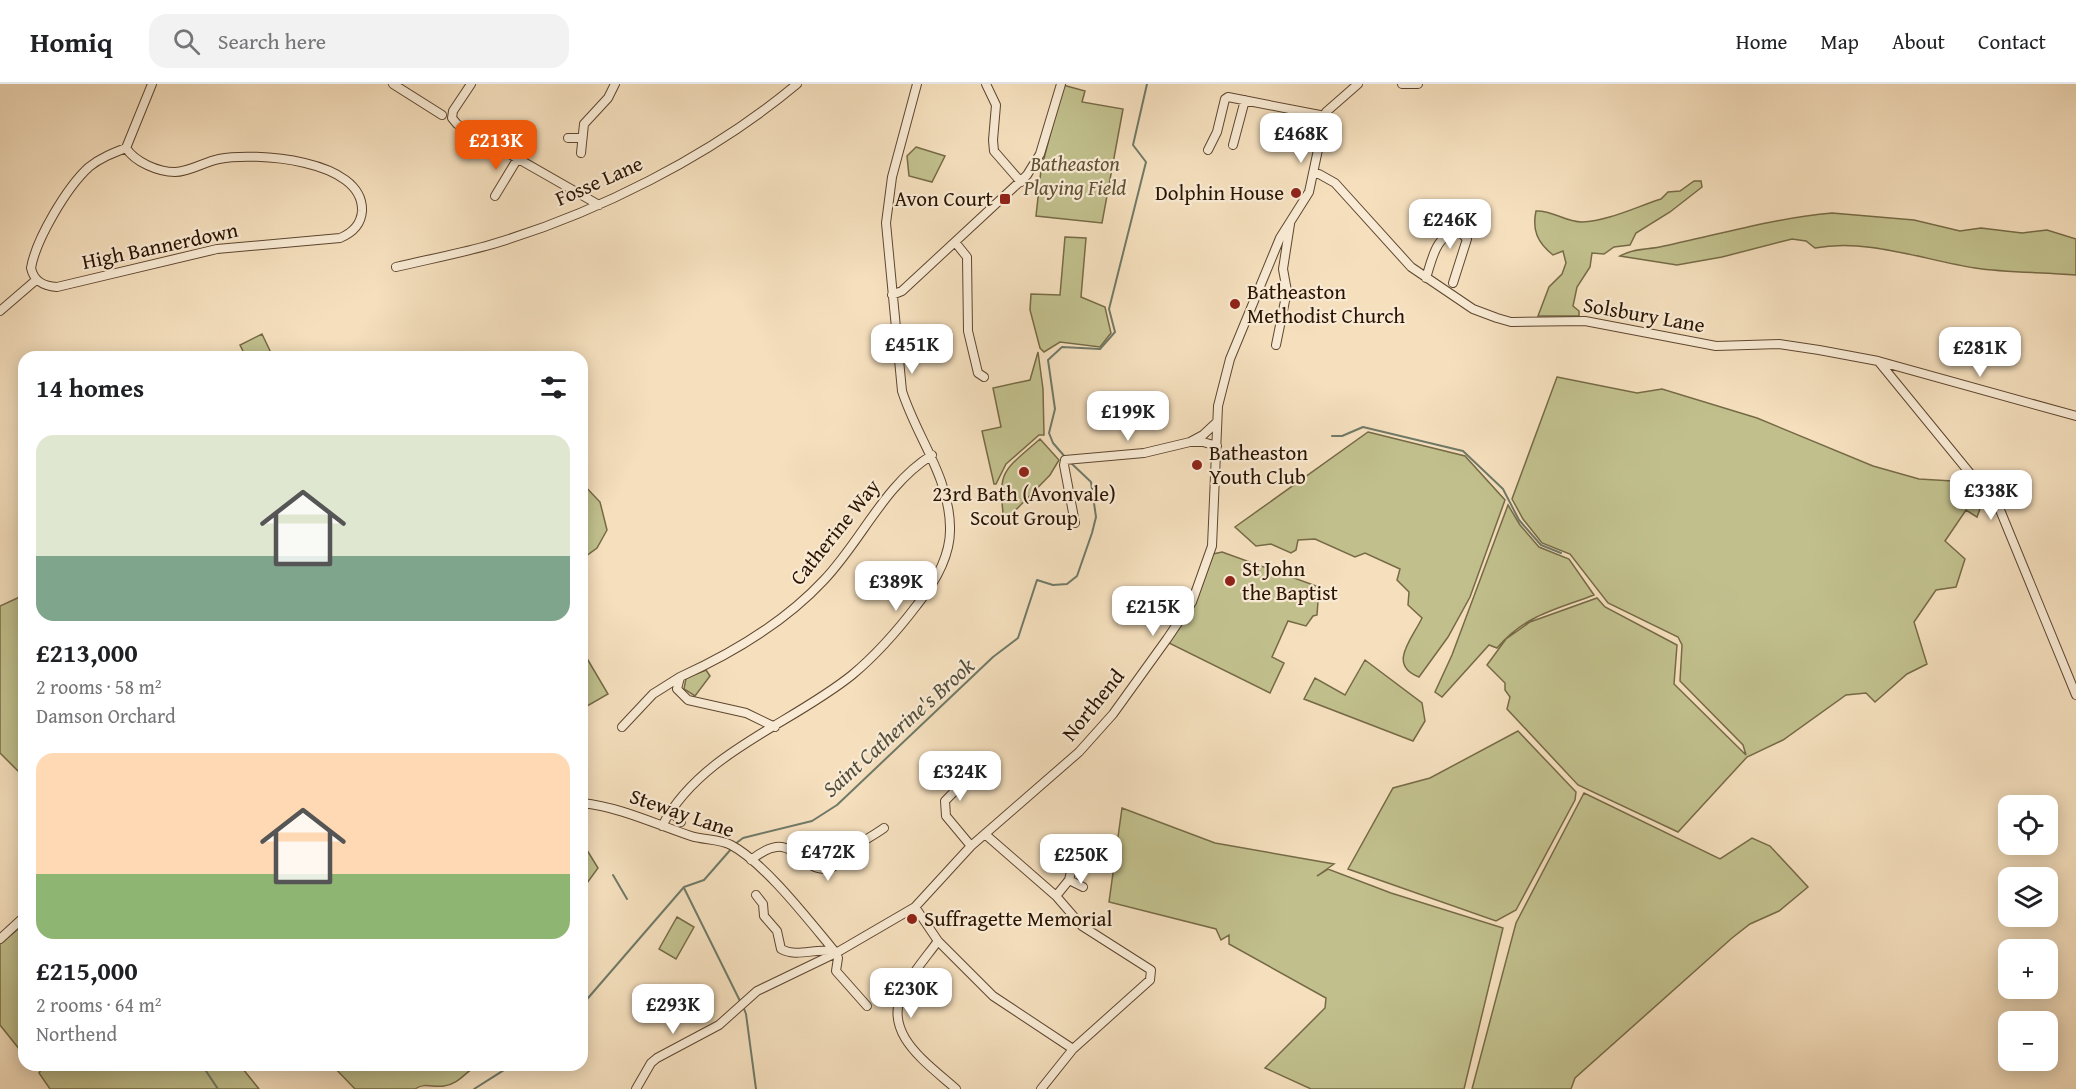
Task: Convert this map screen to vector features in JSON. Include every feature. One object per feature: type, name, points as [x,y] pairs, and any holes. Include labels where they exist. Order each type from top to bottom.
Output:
[{"type":"street","points":[[0,312],[36,280],[32,268],[34,256],[45,232],[77,180],[98,161],[126,148],[152,84]]},
{"type":"street","points":[[393,84],[442,115]]},
{"type":"street","points":[[471,84],[453,111],[452,118],[457,124],[599,205]]},
{"type":"street","points":[[581,153],[584,124],[608,98],[615,84]]},
{"type":"street","name":"Fosse Lane","points":[[396,267],[485,246],[599,205],[697,154],[797,84]]},
{"type":"street","points":[[662,826],[671,811],[707,770],[852,675],[882,647],[912,612],[937,576],[950,530],[943,488],[932,455],[908,411],[902,391],[886,241],[887,208],[892,177],[917,84]]},
{"type":"street","points":[[986,84],[996,105],[994,151],[1021,182]]},
{"type":"street","points":[[891,295],[902,291],[1021,182],[1040,154],[1061,84]]},
{"type":"street","points":[[1208,150],[1217,132],[1225,99],[1245,100],[1326,114],[1358,84]]},
{"type":"street","points":[[1402,84],[1418,84]]},
{"type":"street","points":[[1233,145],[1245,100]]},
{"type":"street","name":"Northend","points":[[636,1089],[657,1058],[718,1025],[742,1004],[782,977],[836,953],[915,907],[971,846],[986,835],[1014,806],[1070,761],[1113,714],[1192,602],[1212,546],[1220,391],[1230,359],[1280,238],[1305,202],[1326,114]]},
{"type":"street","points":[[568,138],[582,138]]},
{"type":"street","name":"High Bannerdown","points":[[36,280],[48,286],[57,287],[229,247],[340,238],[354,230],[360,219],[361,201],[349,183],[326,170],[297,160],[233,158],[174,172],[140,161],[126,148]]},
{"type":"street","points":[[495,196],[518,158]]},
{"type":"street","name":"Solsbury Lane","points":[[1313,174],[1319,174],[1335,183],[1411,267],[1473,309],[1511,322],[1585,321],[1716,346],[1779,344],[1878,362],[2076,416]]},
{"type":"street","points":[[1276,345],[1287,291],[1283,269],[1290,223]]},
{"type":"street","points":[[1426,278],[1439,243],[1445,235],[1460,232],[1467,239],[1453,283]]},
{"type":"street","points":[[955,242],[967,256],[968,331],[978,373],[984,377]]},
{"type":"street","points":[[1878,362],[2000,510],[2076,695]]},
{"type":"street","points":[[1075,523],[1064,465],[1068,459],[1144,453],[1190,441],[1203,435],[1217,422]]},
{"type":"street","points":[[1190,441],[1216,446]]},
{"type":"street","name":"Catherine Way","points":[[622,727],[653,694],[680,677],[720,658],[790,612],[825,579],[892,489],[932,455]]},
{"type":"street","points":[[680,677],[677,689],[688,700],[746,713],[775,727]]},
{"type":"street","points":[[971,846],[946,816],[945,801],[984,761]]},
{"type":"street","name":"Steway Lane","points":[[588,804],[605,805],[701,839],[731,845],[751,860],[792,900],[836,953]]},
{"type":"street","points":[[671,811],[681,822]]},
{"type":"street","points":[[751,860],[761,852],[782,847],[797,852],[818,868],[827,869],[833,867],[847,851],[884,828]]},
{"type":"street","points":[[986,835],[1056,896],[1082,926],[1148,966],[1152,976],[1073,1049],[1041,1089]]},
{"type":"street","points":[[1056,896],[1069,880],[1074,859]]},
{"type":"street","points":[[1069,880],[1083,887]]},
{"type":"street","points":[[756,895],[763,904],[764,916],[777,931],[782,949],[794,953],[824,949],[836,953],[838,958],[836,971],[867,1006]]},
{"type":"street","points":[[915,907],[938,941],[993,996],[1073,1049]]},
{"type":"street","points":[[0,939],[18,922]]},
{"type":"street","points":[[938,941],[904,987],[899,1003],[898,1019],[900,1034],[908,1047],[956,1089]]},
{"type":"green space","name":"Batheaston Playing Field","points":[[1063,85],[1085,91],[1082,102],[1123,109],[1102,223],[1036,216],[1041,170]]},
{"type":"green space","points":[[916,147],[945,156],[932,182],[909,176],[907,156]]},
{"type":"green space","points":[[1694,181],[1701,181],[1702,187],[1670,212],[1636,233],[1630,245],[1614,247],[1604,254],[1592,253],[1590,267],[1577,287],[1573,306],[1579,311],[1579,316],[1538,316],[1549,287],[1562,274],[1566,263],[1563,251],[1553,255],[1537,235],[1536,211],[1548,212],[1570,220],[1592,221],[1661,199],[1668,192],[1680,191]]},
{"type":"green space","points":[[1832,213],[1914,220],[1960,231],[1981,228],[2022,233],[2047,230],[2076,239],[2076,275],[1975,268],[1875,248],[1835,246],[1815,248],[1806,241],[1792,239],[1722,257],[1677,265],[1620,256],[1636,250],[1769,222]]},
{"type":"green space","points":[[1065,237],[1086,238],[1081,297],[1105,307],[1111,333],[1100,347],[1060,342],[1044,352],[1040,348],[1030,310],[1031,294],[1060,295]]},
{"type":"green space","points":[[262,334],[270,351],[243,351],[240,345]]},
{"type":"green space","points":[[1038,352],[1043,389],[1044,435],[1039,435],[1006,464],[994,484],[982,431],[1001,427],[993,388],[1030,380]]},
{"type":"green space","points":[[1557,377],[1637,393],[1662,389],[1757,418],[1873,466],[1919,479],[1969,482],[1981,506],[1977,517],[1966,510],[1945,541],[1965,559],[1956,587],[1936,590],[1914,622],[1927,664],[1907,674],[1875,702],[1866,693],[1846,695],[1783,740],[1747,757],[1678,832],[1578,785],[1507,709],[1510,697],[1505,690],[1505,683],[1487,665],[1506,639],[1530,622],[1597,598],[1605,607],[1677,645],[1674,684],[1746,755],[1743,745],[1680,681],[1682,645],[1678,637],[1608,603],[1570,554],[1542,543],[1523,519],[1512,499]]},
{"type":"green space","points":[[1368,432],[1465,456],[1505,500],[1470,597],[1448,637],[1419,677],[1410,672],[1403,659],[1408,643],[1422,618],[1408,605],[1409,592],[1397,580],[1400,569],[1365,553],[1355,557],[1315,539],[1298,540],[1296,550],[1291,553],[1271,544],[1256,546],[1235,527]]},
{"type":"green space","points":[[1040,439],[1059,460],[1050,475],[1004,522],[1002,482],[1005,474],[1017,459]]},
{"type":"green space","points":[[588,489],[600,502],[607,530],[597,548],[588,555]]},
{"type":"green space","points":[[1508,505],[1520,525],[1539,547],[1569,559],[1594,595],[1530,621],[1518,628],[1497,648],[1489,645],[1442,697],[1435,692],[1452,655]]},
{"type":"green space","name":"St John the Baptist","points":[[1222,552],[1319,587],[1317,615],[1313,616],[1306,626],[1288,621],[1272,657],[1284,663],[1270,693],[1169,643],[1194,607],[1213,554]]},
{"type":"green space","points":[[18,598],[18,771],[0,753],[0,606]]},
{"type":"green space","points":[[588,660],[608,694],[588,706]]},
{"type":"green space","points":[[1365,660],[1422,703],[1425,721],[1413,741],[1304,699],[1315,678],[1345,695]]},
{"type":"green space","points":[[706,670],[710,676],[695,696],[684,689],[686,678]]},
{"type":"green space","points":[[1518,731],[1576,792],[1575,800],[1516,910],[1496,921],[1348,869],[1393,788],[1430,778]]},
{"type":"green space","points":[[1584,793],[1720,859],[1752,838],[1770,846],[1808,887],[1779,911],[1750,924],[1732,938],[1575,1078],[1571,1089],[1472,1089],[1516,923]]},
{"type":"green space","points":[[1122,808],[1215,843],[1334,864],[1317,876],[1328,869],[1391,893],[1503,928],[1464,1089],[1311,1089],[1265,1068],[1325,1008],[1326,998],[1229,944],[1229,935],[1221,940],[1216,929],[1109,902]]},
{"type":"green space","points":[[588,852],[598,868],[588,882]]},
{"type":"green space","points":[[677,917],[694,927],[676,959],[659,949]]},
{"type":"green space","points":[[18,929],[18,1048],[0,1025],[0,944]]},
{"type":"green space","points":[[40,1071],[245,1071],[259,1089],[50,1089],[39,1073]]},
{"type":"green space","points":[[338,1071],[470,1071],[449,1085],[422,1086],[415,1089],[355,1089]]},
{"type":"waterway","name":"Saint Catherine's Brook","points":[[1066,458],[1053,443],[1049,433],[1055,409],[1048,360],[1062,347],[1100,349],[1115,332],[1109,309],[1146,162],[1133,145],[1147,84]]},
{"type":"waterway","points":[[1332,436],[1342,436],[1363,427],[1463,451],[1503,489],[1519,520],[1541,545],[1561,553]]},
{"type":"waterway","name":"Saint Catherine's Brook","points":[[735,844],[743,838],[812,821],[837,805],[993,657],[1018,638],[1037,580],[1053,585],[1067,584],[1077,576],[1096,517],[1091,482],[1070,462]]},
{"type":"waterway","name":"Saint Catherine's Brook","points":[[588,998],[684,887],[704,880],[732,848]]},
{"type":"waterway","points":[[613,875],[627,899]]},
{"type":"waterway","points":[[684,888],[740,1001]]},
{"type":"waterway","points":[[743,1006],[756,1089]]},
{"type":"waterway","points":[[206,1071],[218,1089]]},
{"type":"waterway","name":"Saint Catherine's Brook","points":[[474,1089],[502,1071]]},
{"type":"place","name":"Dolphin House","points":[[1296,193]]},
{"type":"place","name":"Avon Court","points":[[1005,199]]},
{"type":"place","name":"Batheaston Methodist Church","points":[[1235,304]]},
{"type":"place","name":"Batheaston Youth Club","points":[[1197,465]]},
{"type":"place","name":"23rd Bath (Avonvale) Scout Group","points":[[1024,472]]},
{"type":"place","name":"St John the Baptist","points":[[1230,581]]},
{"type":"place","name":"Suffragette Memorial","points":[[912,919]]}]
